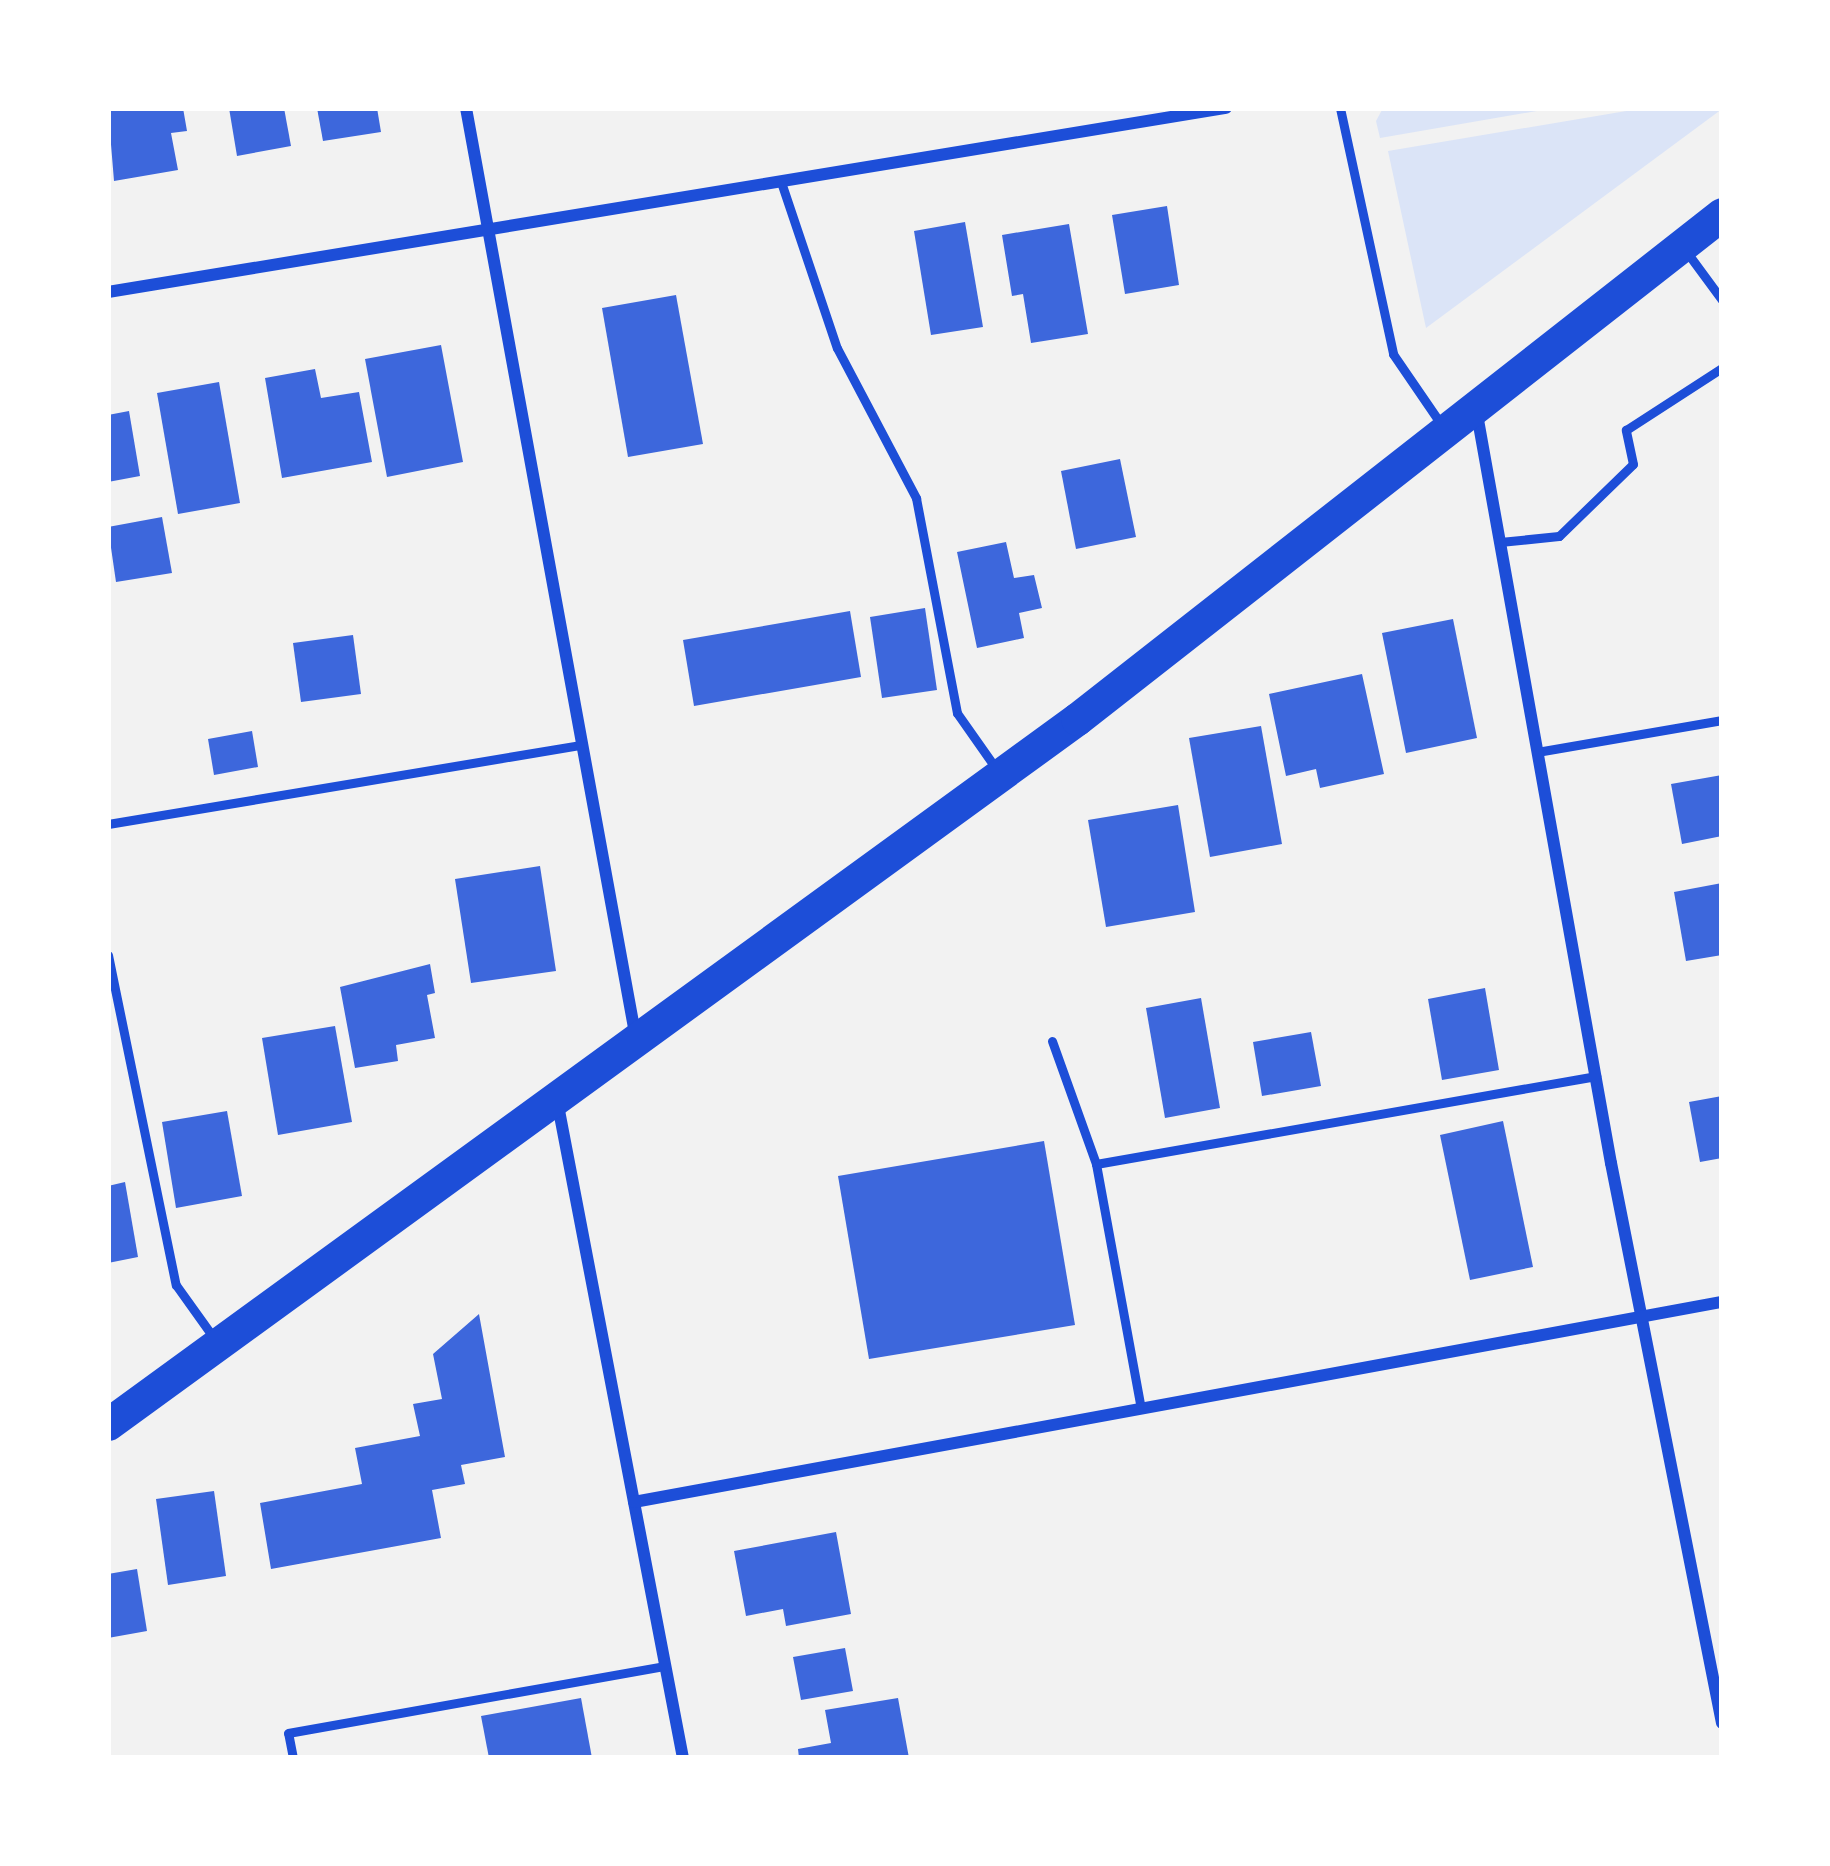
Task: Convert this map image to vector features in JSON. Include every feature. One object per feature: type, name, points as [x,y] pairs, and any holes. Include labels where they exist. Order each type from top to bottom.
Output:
[{"type":"highway","points":[[108,1424],[1000,775],[1722,214]]},
{"type":"street","points":[[466,108],[636,1041]]},
{"type":"street","points":[[108,292],[1226,108]]},
{"type":"street","points":[[1475,407],[1641,1316],[1722,1724]]},
{"type":"street","points":[[557,1099],[683,1758]]},
{"type":"street","points":[[634,1502],[1722,1302]]},
{"type":"lane","points":[[1340,108],[1393,354],[1446,431]]},
{"type":"lane","points":[[781,182],[837,347],[916,499],[957,713],[1000,775]]},
{"type":"lane","points":[[1682,245],[1722,300]]},
{"type":"lane","points":[[1500,542],[1559,536],[1633,464],[1626,430],[1722,368]]},
{"type":"lane","points":[[1538,752],[1722,720]]},
{"type":"lane","points":[[108,824],[581,745]]},
{"type":"lane","points":[[108,955],[176,1285],[218,1345]]},
{"type":"lane","points":[[1052,1041],[1096,1164],[1141,1409]]},
{"type":"lane","points":[[1096,1164],[1596,1076]]},
{"type":"lane","points":[[293,1758],[288,1733],[665,1666]]},
{"type":"shaded area","points":[[1383,108],[1554,108],[1380,138],[1376,121]]},
{"type":"shaded area","points":[[1644,108],[1722,109],[1426,328],[1388,151]]},
{"type":"building","points":[[108,108],[183,108],[187,131],[171,133],[178,170],[114,181]]},
{"type":"building","points":[[229,108],[284,108],[291,146],[237,156]]},
{"type":"building","points":[[317,108],[377,108],[381,132],[323,141]]},
{"type":"building","points":[[1167,206],[1179,285],[1125,294],[1112,215]]},
{"type":"building","points":[[965,222],[983,327],[931,335],[914,231]]},
{"type":"building","points":[[1069,224],[1088,334],[1031,343],[1023,294],[1012,296],[1002,235]]},
{"type":"building","points":[[676,295],[703,444],[628,457],[602,308]]},
{"type":"building","points":[[441,345],[463,462],[387,477],[365,359]]},
{"type":"building","points":[[315,369],[321,398],[359,392],[372,462],[282,478],[265,378]]},
{"type":"building","points":[[219,382],[240,503],[178,514],[157,393]]},
{"type":"building","points":[[129,411],[140,476],[108,482],[108,415]]},
{"type":"building","points":[[1120,459],[1136,537],[1076,549],[1061,471]]},
{"type":"building","points":[[162,517],[172,573],[116,582],[108,527]]},
{"type":"building","points":[[1006,542],[1014,578],[1034,575],[1042,608],[1019,613],[1024,638],[977,648],[957,552]]},
{"type":"building","points":[[925,608],[937,690],[882,698],[870,617]]},
{"type":"building","points":[[850,611],[861,677],[694,706],[683,640]]},
{"type":"building","points":[[1453,619],[1477,738],[1406,753],[1382,633]]},
{"type":"building","points":[[353,635],[361,694],[301,702],[293,643]]},
{"type":"building","points":[[1362,674],[1384,774],[1320,788],[1316,769],[1286,776],[1269,694]]},
{"type":"building","points":[[1261,726],[1282,844],[1210,857],[1189,738]]},
{"type":"building","points":[[252,731],[258,767],[214,775],[208,739]]},
{"type":"building","points":[[1722,775],[1722,836],[1682,844],[1671,784]]},
{"type":"building","points":[[1178,805],[1195,912],[1106,927],[1088,820]]},
{"type":"building","points":[[540,866],[556,971],[471,983],[455,879]]},
{"type":"building","points":[[1722,883],[1722,955],[1686,961],[1674,892]]},
{"type":"building","points":[[430,964],[435,993],[427,995],[435,1038],[396,1045],[398,1061],[355,1068],[340,987]]},
{"type":"building","points":[[1485,988],[1499,1070],[1442,1080],[1428,999]]},
{"type":"building","points":[[1201,998],[1220,1108],[1165,1118],[1146,1008]]},
{"type":"building","points":[[335,1026],[352,1122],[278,1135],[262,1038]]},
{"type":"building","points":[[1311,1032],[1321,1086],[1262,1096],[1253,1042]]},
{"type":"building","points":[[1722,1096],[1722,1158],[1700,1162],[1689,1102]]},
{"type":"building","points":[[227,1111],[242,1196],[176,1208],[162,1122]]},
{"type":"building","points":[[1503,1121],[1533,1267],[1470,1280],[1440,1135]]},
{"type":"building","points":[[1044,1141],[1075,1325],[869,1359],[838,1176]]},
{"type":"building","points":[[125,1182],[138,1257],[108,1263],[108,1186]]},
{"type":"building","points":[[479,1314],[505,1457],[461,1465],[465,1484],[432,1490],[441,1538],[271,1569],[260,1503],[362,1484],[355,1448],[420,1436],[413,1404],[442,1399],[433,1354]]},
{"type":"building","points":[[214,1491],[226,1576],[168,1585],[156,1499]]},
{"type":"building","points":[[836,1532],[851,1614],[786,1626],[783,1609],[746,1616],[734,1551]]},
{"type":"building","points":[[137,1569],[147,1631],[108,1638],[108,1574]]},
{"type":"building","points":[[845,1648],[853,1691],[801,1700],[793,1657]]},
{"type":"building","points":[[581,1698],[592,1758],[489,1758],[481,1716]]},
{"type":"building","points":[[898,1698],[909,1758],[799,1758],[798,1749],[831,1743],[825,1710]]}]
